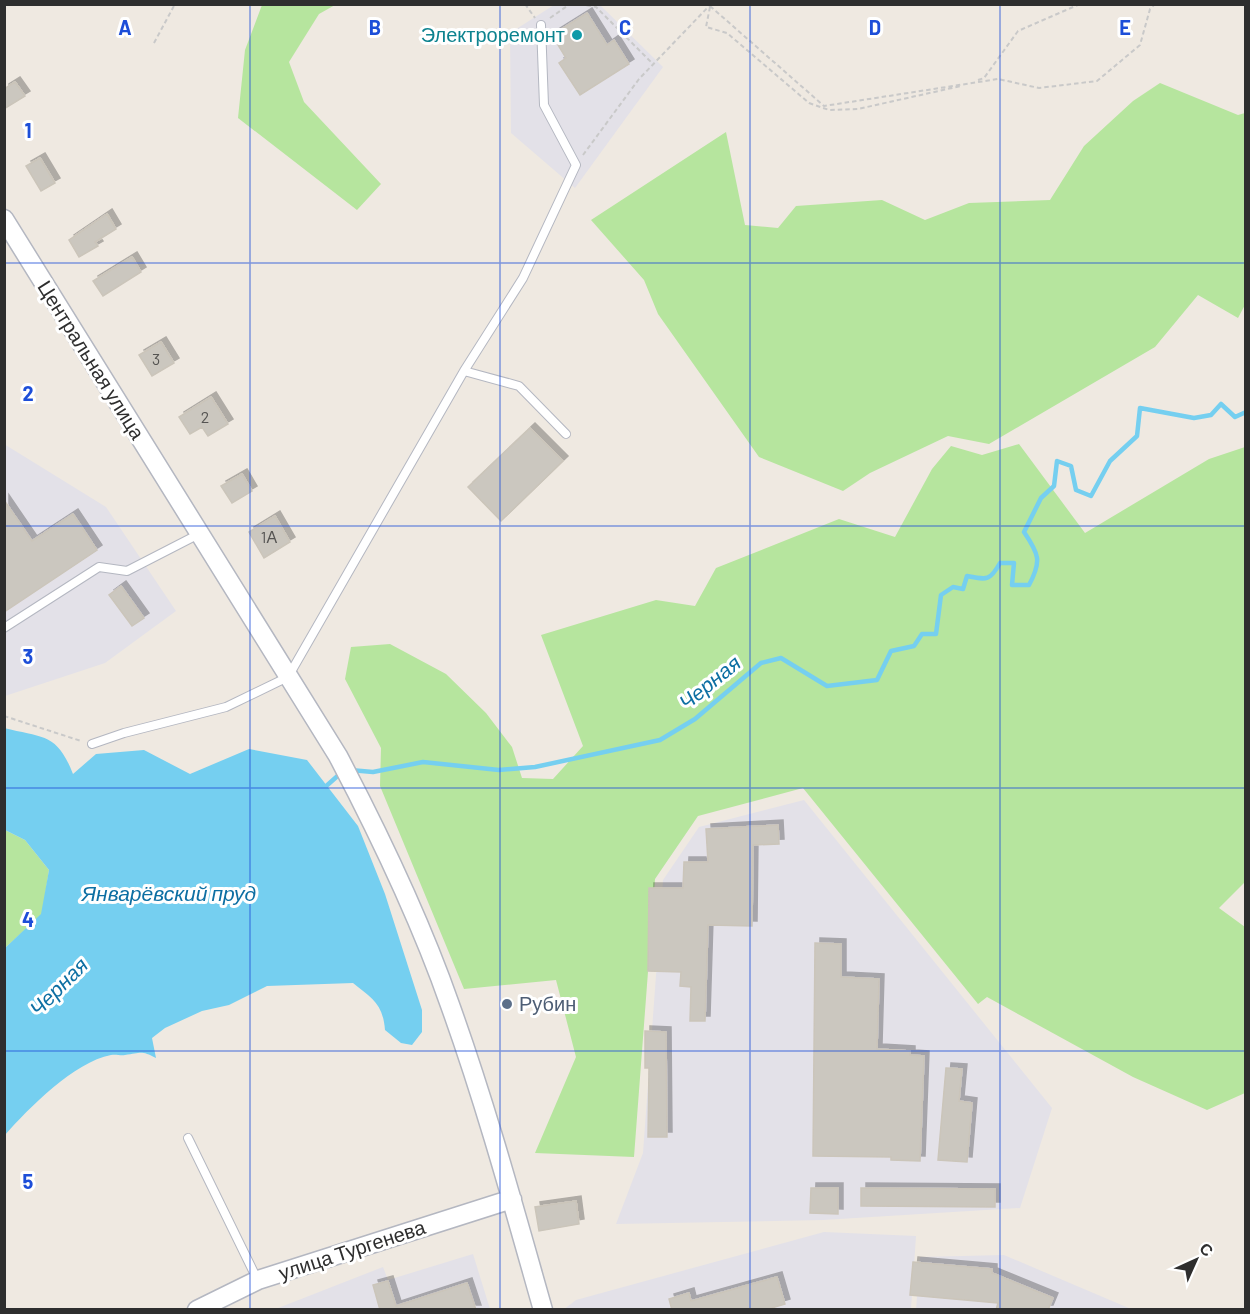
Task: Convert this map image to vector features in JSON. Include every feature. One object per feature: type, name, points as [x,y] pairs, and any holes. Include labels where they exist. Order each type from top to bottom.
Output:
[{"type":"street","name":"Центральная улица","points":[[4,219],[338,756],[364,806],[417,921],[450,1005],[512,1199],[543,1310]]},
{"type":"street","name":"улица Тургенева","points":[[197,1310],[258,1280],[512,1199]]},
{"type":"lane","points":[[92,744],[124,733],[226,707],[288,677],[464,371],[523,278],[576,165],[544,105],[541,25]]},
{"type":"lane","points":[[464,371],[519,386],[566,434]]},
{"type":"lane","points":[[4,628],[99,567],[127,571],[199,534]]},
{"type":"lane","points":[[188,1138],[258,1280]]},
{"type":"path","points":[[154,43],[175,4]]},
{"type":"path","points":[[525,4],[541,25],[570,4]]},
{"type":"path","points":[[579,4],[596,8],[654,64]]},
{"type":"path","points":[[710,5],[706,27],[727,33],[809,103],[829,110],[858,109],[984,78],[1018,31],[1080,4]]},
{"type":"path","points":[[710,5],[824,106],[998,79],[1039,88],[1097,81],[1140,45],[1150,9],[1155,4]]},
{"type":"path","points":[[576,165],[639,79],[710,5]]},
{"type":"path","points":[[4,716],[92,744]]},
{"type":"shaded area","points":[[554,5],[600,5],[663,67],[575,188],[511,133],[510,33]]},
{"type":"shaded area","points":[[4,444],[106,507],[176,611],[105,663],[5,696]]},
{"type":"shaded area","points":[[804,800],[1052,1108],[1020,1208],[823,1220],[616,1224],[643,1153],[663,880],[699,827]]},
{"type":"shaded area","points":[[824,1232],[916,1236],[911,1309],[563,1310],[576,1300]]},
{"type":"shaded area","points":[[473,1254],[490,1309],[273,1310],[383,1267],[388,1280]]},
{"type":"shaded area","points":[[1004,1255],[1131,1309],[916,1310],[920,1257]]},
{"type":"green space","points":[[262,5],[335,5],[319,14],[289,62],[304,102],[381,184],[357,210],[238,118],[245,50]]},
{"type":"green space","points":[[1160,83],[1238,115],[1245,113],[1246,303],[1238,318],[1198,295],[1155,347],[989,444],[948,436],[870,473],[843,491],[759,457],[658,314],[644,280],[591,220],[726,132],[745,225],[778,228],[796,206],[882,200],[925,220],[969,203],[1050,200],[1084,146],[1133,101]]},
{"type":"green space","points":[[1019,444],[1085,533],[1209,459],[1245,447],[1245,882],[1219,908],[1245,927],[1245,1093],[1207,1110],[1133,1077],[987,997],[978,1004],[803,788],[698,816],[655,879],[634,1157],[535,1153],[576,1057],[556,980],[464,989],[380,786],[381,748],[345,679],[351,647],[390,644],[446,674],[486,713],[512,747],[522,778],[553,779],[583,746],[541,635],[656,600],[695,606],[716,568],[839,519],[895,537],[932,469],[951,446],[982,455]]},
{"type":"green space","points":[[5,830],[25,840],[49,870],[42,914],[5,948]]},
{"type":"water","name":"Январёвский пруд","points":[[4,728],[48,739],[61,751],[73,774],[96,754],[144,750],[190,774],[249,749],[307,760],[358,826],[385,894],[422,1010],[422,1032],[412,1045],[401,1043],[385,1030],[382,1014],[375,1002],[353,983],[267,986],[229,1005],[202,1011],[165,1028],[152,1038],[156,1058],[141,1053],[113,1055],[97,1059],[82,1067],[39,1100],[5,1135],[5,948],[41,914],[49,870],[25,840],[5,830]]},
{"type":"building","points":[[587,13],[607,45],[614,40],[629,64],[580,95],[559,63],[566,58],[552,35]]},
{"type":"building","points":[[15,82],[25,96],[4,109],[4,89]]},
{"type":"building","points":[[40,158],[55,183],[41,191],[26,166]]},
{"type":"building","points":[[107,214],[116,229],[95,242],[98,246],[79,257],[69,240]]},
{"type":"building","points":[[132,257],[141,272],[103,296],[93,281]]},
{"type":"building","points":[[161,342],[174,363],[152,376],[139,355]]},
{"type":"building","points":[[211,397],[228,424],[208,436],[202,427],[190,434],[179,417]]},
{"type":"building","points":[[530,428],[563,461],[501,521],[468,487]]},
{"type":"building","points":[[242,474],[252,491],[232,503],[221,486]]},
{"type":"building","points":[[4,500],[32,541],[73,514],[97,550],[4,612]]},
{"type":"building","points":[[275,516],[290,542],[264,558],[249,532]]},
{"type":"building","points":[[121,586],[144,618],[132,626],[109,595]]},
{"type":"building","points":[[778,825],[779,844],[753,845],[752,926],[708,925],[705,1021],[690,1021],[691,987],[680,986],[681,972],[648,971],[649,888],[683,888],[684,862],[708,862],[706,829]]},
{"type":"building","points":[[815,943],[841,944],[841,977],[879,979],[877,1049],[910,1051],[910,1055],[924,1056],[920,1161],[891,1160],[891,1157],[813,1156]]},
{"type":"building","points":[[645,1031],[666,1032],[667,1137],[648,1137],[649,1068],[645,1068]]},
{"type":"building","points":[[946,1068],[962,1069],[959,1101],[972,1103],[967,1162],[938,1160]]},
{"type":"building","points":[[811,1188],[838,1188],[838,1214],[810,1213]]},
{"type":"building","points":[[861,1188],[995,1189],[995,1207],[861,1206]]},
{"type":"building","points":[[576,1201],[579,1224],[539,1231],[535,1207]]},
{"type":"building","points":[[913,1262],[992,1269],[992,1273],[1053,1298],[1048,1310],[996,1310],[998,1303],[910,1295]]},
{"type":"building","points":[[777,1277],[785,1304],[765,1310],[672,1310],[669,1299],[689,1293],[691,1301]]},
{"type":"building","points":[[388,1281],[396,1306],[467,1283],[476,1310],[380,1310],[373,1285]]},
{"type":"waterway","name":"Черная","points":[[350,770],[373,772],[423,762],[499,770],[535,767],[660,740],[695,719],[761,663],[781,658],[827,686],[877,680],[891,651],[914,646],[922,634],[936,634],[941,595],[953,587],[963,589],[967,576],[987,578],[1000,563],[1014,563],[1012,585],[1029,585],[1036,570],[1037,558],[1024,532],[1041,498],[1054,486],[1057,461],[1071,466],[1076,490],[1091,496],[1110,461],[1137,436],[1140,408],[1194,418],[1211,415],[1221,404],[1235,417],[1246,412]]},
{"type":"waterway","name":"Черная","points":[[324,788],[342,772]]},
{"type":"place","name":"Электроремонт","points":[[577,35]]},
{"type":"place","name":"Рубин","points":[[507,1004]]}]
